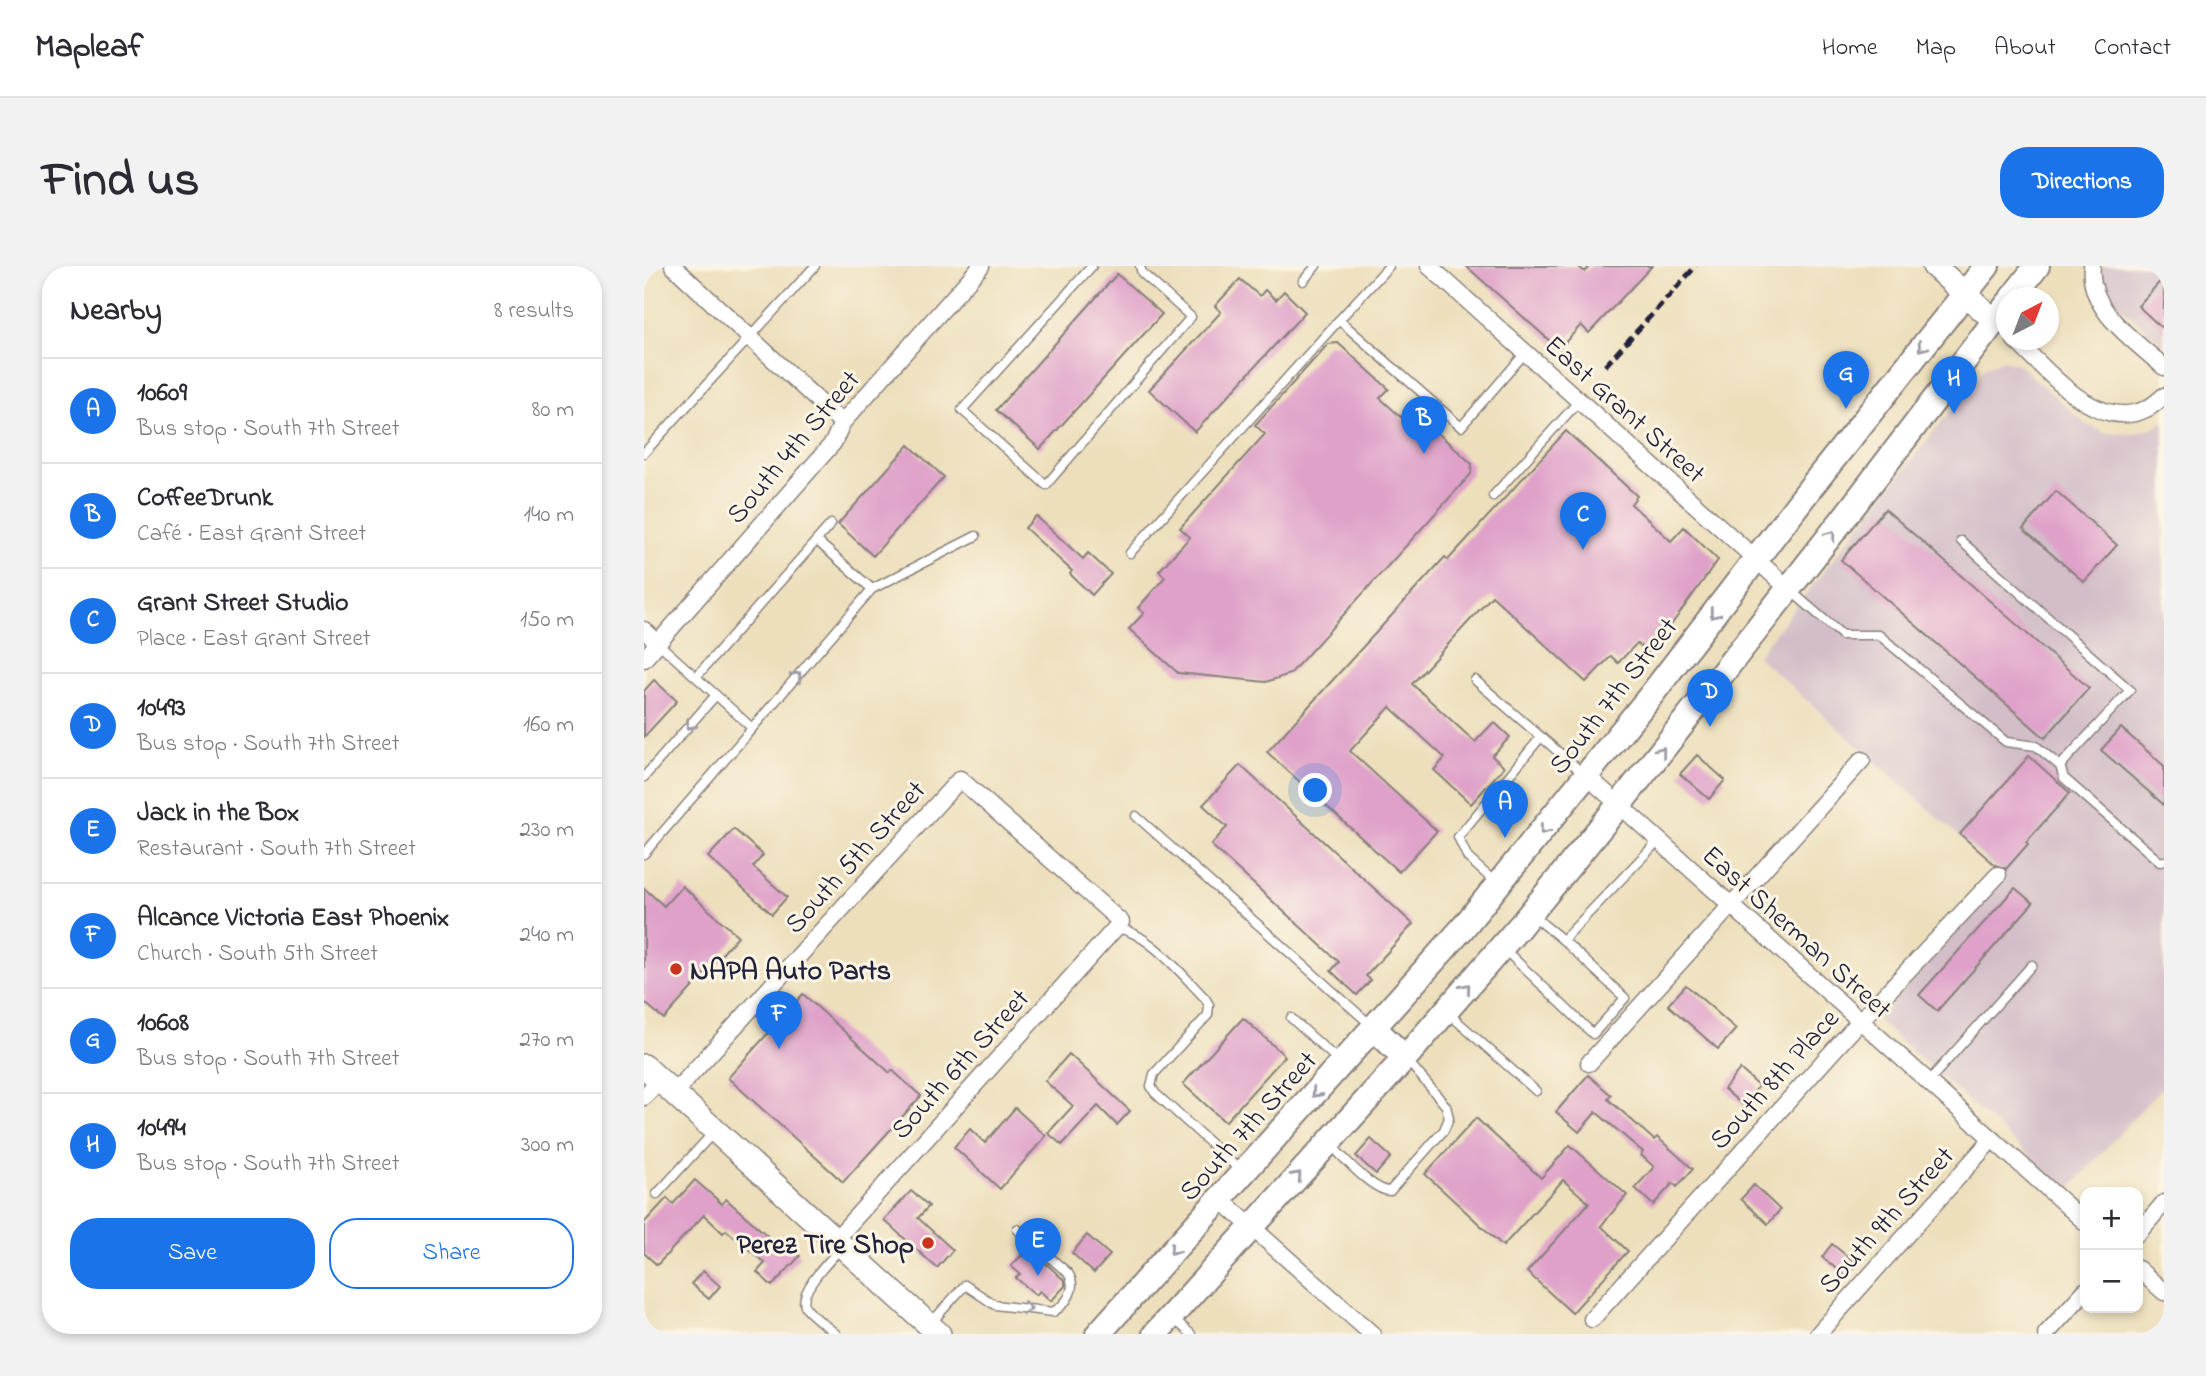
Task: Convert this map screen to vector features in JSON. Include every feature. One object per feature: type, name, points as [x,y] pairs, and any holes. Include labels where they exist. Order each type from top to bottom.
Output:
[{"type":"main road","points":[[1934,266],[1964,293],[1996,314]]},
{"type":"main road","name":"South 7th Street","points":[[1098,1334],[1499,886],[1987,266]]},
{"type":"main road","points":[[2021,287],[2037,266]]},
{"type":"main road","points":[[1163,1325],[1502,947],[1619,805],[1996,328]]},
{"type":"main road","points":[[1374,1028],[1405,1058]]},
{"type":"main road","points":[[655,1084],[715,1130],[934,1329]]},
{"type":"street","points":[[673,266],[842,423]]},
{"type":"street","name":"East Grant Street","points":[[1429,266],[1789,589]]},
{"type":"street","points":[[2092,266],[2091,281],[2096,297],[2106,312],[2164,367]]},
{"type":"street","name":"South 4th Street","points":[[644,659],[833,443],[842,423],[974,268]]},
{"type":"street","points":[[2026,350],[2081,401],[2104,412],[2125,415],[2146,409],[2164,396]]},
{"type":"street","points":[[644,630],[658,643]]},
{"type":"street","points":[[1589,1063],[1862,760]]},
{"type":"street","name":"East Sherman Street","points":[[1587,776],[2080,1218]]},
{"type":"street","name":"South 5th Street","points":[[655,1084],[960,779],[1118,926]]},
{"type":"street","name":"South 8th Place","points":[[1592,1319],[1860,1021],[1998,875]]},
{"type":"street","name":"South 6th Street","points":[[839,1242],[1118,926]]},
{"type":"street","name":"South 9th Street","points":[[1818,1334],[1992,1139]]},
{"type":"street","points":[[1220,1199],[1362,1331]]},
{"type":"street","points":[[2143,1227],[2164,1203]]},
{"type":"street","points":[[2143,1273],[2164,1292]]},
{"type":"street","points":[[2046,1334],[2080,1297]]},
{"type":"lane","points":[[644,453],[815,266]]},
{"type":"lane","points":[[1092,266],[962,410],[1046,485],[1191,317],[1142,273],[1140,266]]},
{"type":"lane","points":[[1303,281],[1317,266]]},
{"type":"lane","points":[[1130,553],[1389,266]]},
{"type":"lane","points":[[1339,320],[1461,426],[1526,352]]},
{"type":"lane","points":[[1493,496],[1579,401]]},
{"type":"lane","points":[[696,677],[831,524]]},
{"type":"lane","points":[[644,854],[872,589],[976,536]]},
{"type":"lane","points":[[817,541],[872,589]]},
{"type":"lane","points":[[1961,541],[2130,690],[2060,766]]},
{"type":"lane","points":[[1789,589],[1842,635],[1879,635],[2006,742],[2036,746],[2060,766],[2064,778],[2160,862],[2164,861]]},
{"type":"lane","points":[[658,643],[752,728]]},
{"type":"lane","name":"East Sherman Street","points":[[1475,680],[1587,776]]},
{"type":"lane","points":[[644,777],[716,695]]},
{"type":"lane","points":[[1499,886],[1468,858],[1458,837],[1541,737]]},
{"type":"lane","points":[[1136,816],[1374,1028]]},
{"type":"lane","points":[[1563,940],[1658,841]]},
{"type":"lane","points":[[1502,947],[1593,1034],[1625,998],[1530,913]]},
{"type":"lane","points":[[1118,926],[1146,942],[1205,998],[1209,1005],[1208,1015],[1154,1074],[1151,1086],[1155,1093],[1243,1174]]},
{"type":"lane","points":[[1928,1082],[2032,965]]},
{"type":"lane","points":[[1446,1011],[1536,1091]]},
{"type":"lane","points":[[1291,1018],[1342,1064]]},
{"type":"lane","points":[[1328,1142],[1367,1179],[1383,1191],[1390,1191],[1444,1129],[1449,1118],[1446,1106],[1405,1058]]},
{"type":"lane","points":[[657,1194],[715,1130]]},
{"type":"lane","points":[[934,1329],[965,1285],[995,1305],[1053,1312],[1060,1308],[1071,1292],[1073,1280],[1017,1229]]},
{"type":"lane","points":[[836,1334],[805,1306],[804,1299],[809,1286],[839,1242]]},
{"type":"lane","points":[[1163,1325],[1191,1334]]},
{"type":"shaded area","points":[[2102,266],[2164,266],[2164,346],[2108,292]]},
{"type":"shaded area","points":[[2002,360],[2018,364],[2086,424],[2106,433],[2133,434],[2153,428],[2164,421],[2164,1085],[2068,1190],[1877,1020],[2006,878],[1757,656],[1985,367]]},
{"type":"building","points":[[1466,266],[1578,266],[1585,272],[1590,266],[1652,266],[1589,333],[1581,325],[1559,349]]},
{"type":"building","points":[[1117,274],[1162,314],[1040,449],[996,410]]},
{"type":"building","points":[[2164,277],[2164,330],[2138,306]]},
{"type":"building","points":[[1240,279],[1260,296],[1265,290],[1276,300],[1284,291],[1305,312],[1195,432],[1149,390],[1221,312],[1215,306]]},
{"type":"building","points":[[1338,343],[1389,389],[1380,398],[1413,428],[1421,418],[1472,464],[1471,474],[1290,674],[1266,682],[1178,673],[1129,629],[1144,613],[1138,608],[1165,577],[1159,571],[1190,537],[1180,528],[1265,434],[1255,425],[1328,344]]},
{"type":"building","points":[[1566,431],[1637,496],[1631,504],[1671,541],[1684,527],[1718,560],[1650,654],[1637,643],[1618,663],[1611,656],[1586,682],[1492,596],[1412,684],[1475,742],[1494,722],[1510,737],[1492,756],[1504,767],[1471,804],[1434,770],[1445,758],[1390,707],[1350,751],[1437,831],[1399,872],[1267,752],[1445,557],[1448,560]]},
{"type":"building","points":[[909,445],[944,477],[873,556],[838,524]]},
{"type":"building","points":[[2056,491],[2117,545],[2084,582],[2023,529]]},
{"type":"building","points":[[1885,509],[2089,688],[2045,738],[1841,560]]},
{"type":"building","points":[[1036,516],[1083,559],[1088,553],[1111,574],[1092,595],[1070,574],[1072,571],[1025,528]]},
{"type":"building","points":[[654,680],[677,701],[644,737],[644,691]]},
{"type":"building","points":[[2121,728],[2164,766],[2164,805],[2101,750]]},
{"type":"building","points":[[1697,755],[1725,780],[1709,799],[1680,774]]},
{"type":"building","points":[[2029,756],[2070,793],[2006,869],[1995,865],[1960,834]]},
{"type":"building","points":[[1240,765],[1413,924],[1366,976],[1371,980],[1357,995],[1331,971],[1339,962],[1211,845],[1227,827],[1203,805]]},
{"type":"building","points":[[734,829],[763,855],[753,867],[787,897],[772,914],[708,857]]},
{"type":"building","name":"NAPA Auto Parts","points":[[682,886],[738,936],[664,1019],[644,1002],[644,888],[664,906]]},
{"type":"building","points":[[2015,888],[2033,903],[1937,1011],[1919,995]]},
{"type":"building","points":[[1686,985],[1736,1029],[1718,1049],[1668,1005]]},
{"type":"building","points":[[803,994],[890,1073],[892,1070],[921,1096],[843,1182],[728,1078]]},
{"type":"building","points":[[1243,1018],[1285,1056],[1225,1122],[1183,1084]]},
{"type":"building","points":[[1069,1054],[1130,1111],[1117,1125],[1098,1106],[1062,1145],[1048,1133],[1073,1106],[1045,1081]]},
{"type":"building","points":[[1740,1069],[1759,1086],[1743,1105],[1724,1089]]},
{"type":"building","points":[[1588,1075],[1611,1095],[1608,1099],[1654,1140],[1657,1137],[1693,1169],[1677,1187],[1673,1183],[1653,1205],[1635,1188],[1654,1167],[1641,1155],[1643,1152],[1596,1112],[1579,1132],[1556,1112]]},
{"type":"building","points":[[1015,1108],[1046,1136],[1000,1189],[954,1147],[970,1129],[985,1143]]},
{"type":"building","points":[[1476,1118],[1541,1178],[1570,1145],[1627,1195],[1601,1226],[1628,1251],[1572,1313],[1527,1272],[1589,1203],[1563,1180],[1503,1246],[1425,1174]]},
{"type":"building","points":[[1371,1139],[1391,1157],[1376,1174],[1356,1156]]},
{"type":"building","points":[[695,1180],[722,1204],[726,1199],[780,1247],[785,1242],[800,1256],[772,1286],[757,1272],[765,1263],[726,1230],[723,1233],[704,1215],[657,1265],[644,1253],[644,1223],[667,1198],[673,1204]]},
{"type":"building","points":[[1754,1185],[1780,1210],[1768,1224],[1741,1199]]},
{"type":"building","points":[[911,1191],[929,1206],[918,1218],[953,1250],[937,1268],[884,1220]]},
{"type":"building","points":[[1087,1235],[1110,1255],[1094,1273],[1072,1253]]},
{"type":"building","points":[[1832,1244],[1857,1264],[1846,1277],[1822,1257]]},
{"type":"building","points":[[1029,1248],[1065,1281],[1065,1286],[1051,1301],[1040,1291],[1036,1295],[1016,1278],[1020,1274],[1011,1266]]},
{"type":"building","points":[[703,1271],[720,1286],[709,1299],[691,1284]]},
{"type":"railway","points":[[1605,366],[1696,266]]},
{"type":"place","name":"10608","points":[[1846,409]]},
{"type":"place","name":"10494","points":[[1954,414]]},
{"type":"place","name":"CoffeeDrunk","points":[[1424,454]]},
{"type":"place","name":"Grant Street Studio","points":[[1583,550]]},
{"type":"place","name":"10493","points":[[1710,727]]},
{"type":"place","name":"10609","points":[[1505,838]]},
{"type":"place","name":"NAPA Auto Parts","points":[[676,969]]},
{"type":"place","name":"Alcance Victoria East Phoenix","points":[[779,1049]]},
{"type":"place","name":"Perez Tire Shop","points":[[928,1243]]},
{"type":"place","name":"Jack in the Box","points":[[1038,1276]]}]
